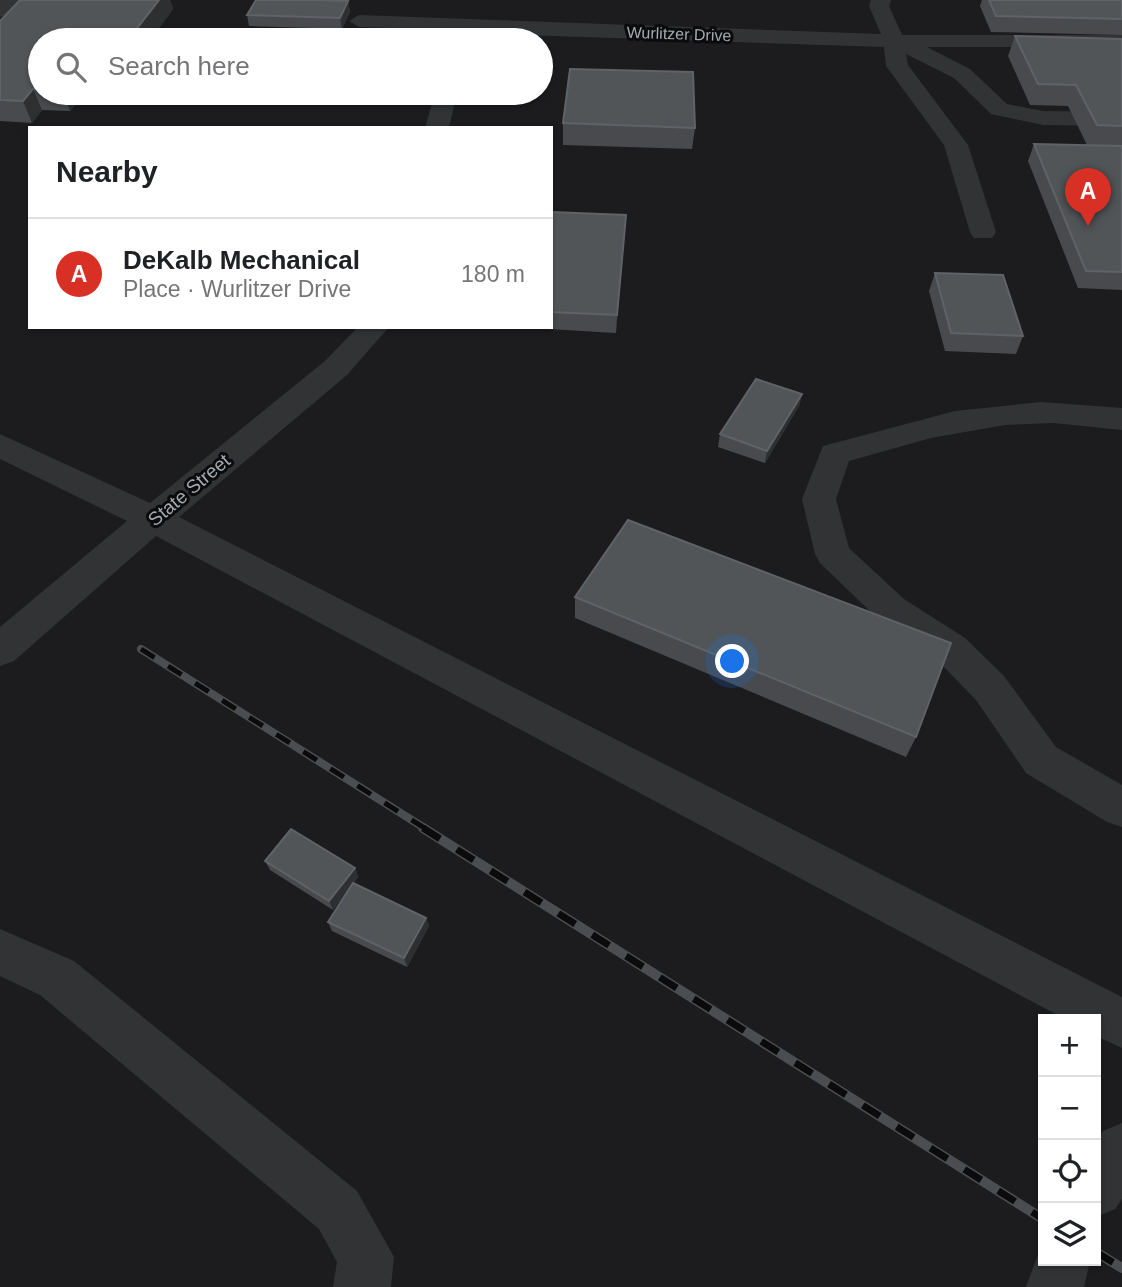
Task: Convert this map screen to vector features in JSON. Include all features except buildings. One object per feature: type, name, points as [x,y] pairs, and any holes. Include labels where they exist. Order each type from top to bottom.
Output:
[{"type":"street","points":[[464,28],[472,0]]},
{"type":"street","points":[[881,0],[880,6],[894,41],[897,66],[956,145],[983,232]]},
{"type":"street","name":"Wurlitzer Drive","points":[[359,21],[432,28]]},
{"type":"street","name":"Wurlitzer Drive","points":[[553,33],[894,41],[1122,41]]},
{"type":"street","points":[[894,41],[948,65],[968,79],[983,99],[999,109],[1026,115],[1122,119]]},
{"type":"street","points":[[438,126],[443,105]]},
{"type":"street","name":"State Street","points":[[0,650],[336,368],[373,329]]},
{"type":"street","points":[[1122,419],[1032,412],[959,420],[901,432],[835,454],[819,499],[832,554],[891,609],[951,649],[990,688],[1041,760],[1122,808]]},
{"type":"street","points":[[0,445],[153,519],[1122,1023]]},
{"type":"street","points":[[0,951],[57,978],[338,1210],[366,1257],[362,1287]]},
{"type":"street","points":[[1101,1182],[1122,1150]]},
{"type":"street","points":[[1055,1287],[1061,1266]]},
{"type":"shaded area","points":[[0,0],[1122,0],[1122,1287],[0,1287]]},
{"type":"railway","points":[[141,649],[426,829]]},
{"type":"railway","points":[[423,828],[1038,1216]]},
{"type":"railway","points":[[1101,1255],[1122,1268]]},
{"type":"place","name":"DeKalb Mechanical","points":[[1088,226]]}]
